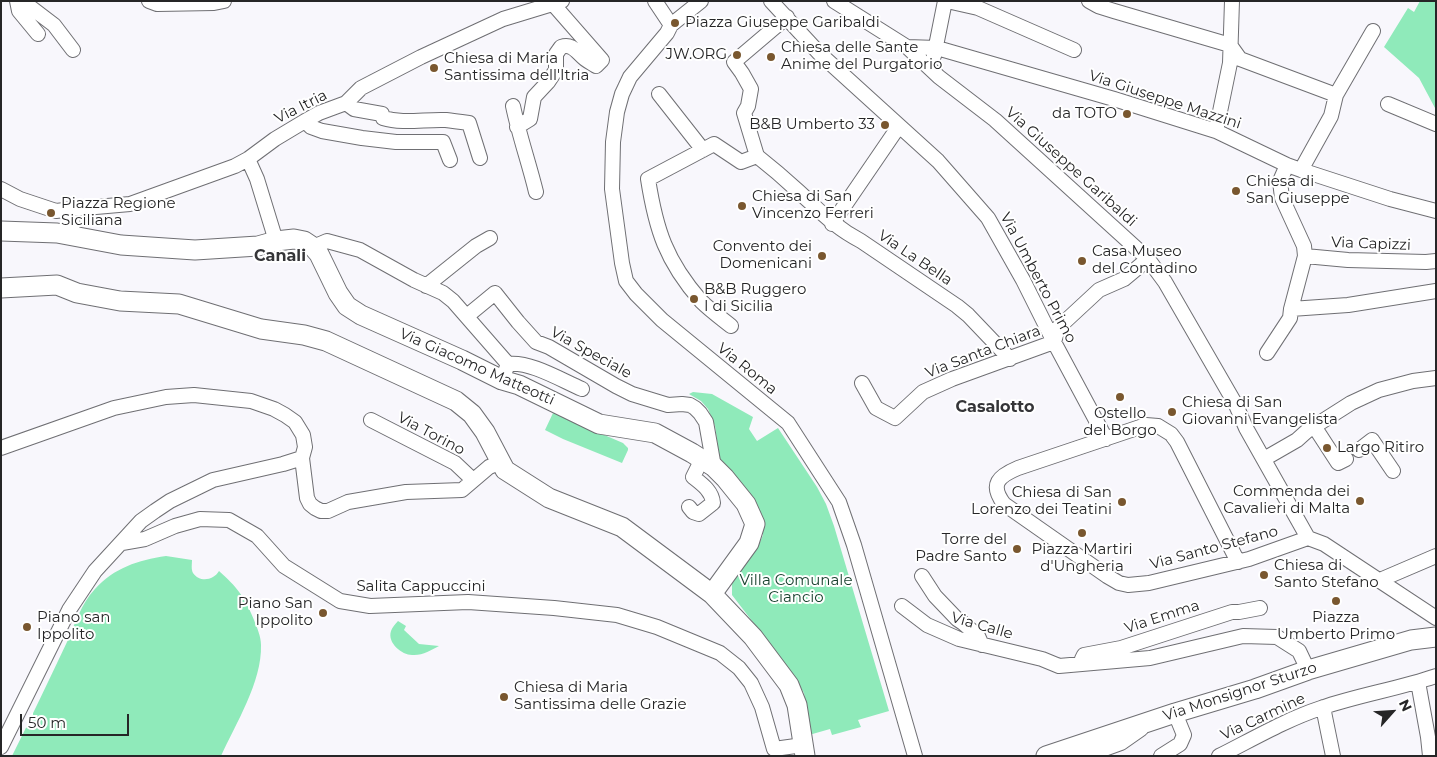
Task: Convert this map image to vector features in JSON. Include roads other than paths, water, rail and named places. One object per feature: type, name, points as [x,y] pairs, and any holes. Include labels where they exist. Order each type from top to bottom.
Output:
[{"type":"main road","points":[[1,231],[52,233],[114,244],[195,250],[258,246],[294,239],[313,247]]},
{"type":"main road","name":"Via Giacomo Matteotti","points":[[313,247],[319,254],[338,293],[347,306],[360,314],[462,360],[505,372],[519,385],[599,424],[655,433],[708,463],[725,478],[746,504],[755,524],[749,543],[712,594]]},
{"type":"main road","points":[[1,288],[56,285],[77,294],[120,301],[179,304],[261,329],[304,335],[326,341],[456,401],[472,414],[485,432],[505,470],[549,498],[622,527],[712,594],[753,637],[794,695],[804,750]]},
{"type":"main road","name":"Via Monsignor Sturzo","points":[[1046,756],[1175,712],[1308,670],[1411,640],[1436,637]]},
{"type":"street","points":[[16,1],[19,11],[38,34]]},
{"type":"street","points":[[28,1],[29,6],[54,25],[73,50]]},
{"type":"street","points":[[148,1],[157,4],[224,1]]},
{"type":"street","points":[[654,1],[671,25],[696,8]]},
{"type":"street","name":"Via Umberto Primo","points":[[771,1],[819,53],[938,161],[988,218],[1023,280],[1106,439]]},
{"type":"street","name":"Via Giuseppe Garibaldi","points":[[834,1],[907,47],[939,77],[995,120],[1148,259],[1165,282],[1236,405],[1246,428],[1308,538]]},
{"type":"street","points":[[930,68],[937,48],[946,1],[980,5],[1074,50]]},
{"type":"street","points":[[1216,131],[1230,63],[1232,1]]},
{"type":"street","points":[[517,127],[530,119],[534,97],[556,70],[556,54],[561,47],[569,46],[573,48],[584,59],[596,66],[602,60],[557,2]]},
{"type":"street","name":"Via Itria","points":[[1,189],[20,199],[56,211],[130,204],[235,166],[305,121],[346,103],[361,88],[421,57],[503,19],[557,2]]},
{"type":"street","points":[[1096,3],[1230,45],[1240,59],[1336,95]]},
{"type":"street","points":[[730,326],[702,302],[667,253],[653,213],[648,180],[714,144],[741,162],[756,150],[744,113],[748,106],[751,89],[734,62],[787,18]]},
{"type":"street","name":"Via Roma","points":[[671,25],[668,33],[630,77],[622,94],[617,112],[613,142],[612,189],[626,281],[662,320],[788,423],[839,502],[854,545],[915,756]]},
{"type":"street","points":[[1301,170],[1331,116],[1336,95],[1373,31]]},
{"type":"street","name":"Via Giuseppe Mazzini","points":[[907,47],[937,48],[1105,96],[1228,135],[1286,165],[1390,199],[1436,211]]},
{"type":"street","points":[[659,94],[703,150]]},
{"type":"street","points":[[346,103],[354,109],[382,114],[383,118],[389,119],[413,121],[445,120],[469,123],[480,158]]},
{"type":"street","points":[[1388,104],[1436,124]]},
{"type":"street","points":[[513,106],[517,127],[529,162],[536,192]]},
{"type":"street","points":[[445,120],[443,142],[450,160]]},
{"type":"street","points":[[305,121],[312,127],[322,131],[362,138],[396,142],[443,142]]},
{"type":"street","points":[[832,224],[899,126]]},
{"type":"street","name":"Via La Bella","points":[[756,150],[832,224],[861,241],[957,306],[1010,359]]},
{"type":"street","points":[[248,159],[257,180],[276,241]]},
{"type":"street","points":[[1267,353],[1290,318],[1305,256],[1304,246],[1282,198],[1280,181],[1286,165]]},
{"type":"street","points":[[72,236],[73,209]]},
{"type":"street","points":[[426,286],[476,246],[490,238]]},
{"type":"street","points":[[313,247],[327,241],[360,250],[454,301],[467,316],[505,372],[516,363],[582,389]]},
{"type":"street","name":"Via Capizzi","points":[[1305,256],[1348,260],[1426,262],[1436,260]]},
{"type":"street","points":[[1054,342],[1058,328],[1099,290],[1124,279],[1148,259]]},
{"type":"street","points":[[1291,309],[1348,305],[1436,290]]},
{"type":"street","name":"Via Speciale","points":[[467,316],[495,292],[536,342],[549,347],[632,394],[668,405],[690,405],[700,413],[706,422],[708,463]]},
{"type":"street","name":"Via Santa Chiara","points":[[862,383],[876,408],[895,418],[923,392],[952,379],[1054,342]]},
{"type":"street","points":[[1264,459],[1297,440],[1314,426],[1351,402],[1379,390],[1413,381],[1436,378]]},
{"type":"street","points":[[1,448],[114,408],[166,397],[194,395],[251,401],[274,409],[296,422],[303,435],[305,447],[302,458],[307,498],[310,504],[321,511],[328,511],[348,502],[406,492],[462,490],[489,466],[501,462]]},
{"type":"street","name":"Via Torino","points":[[371,420],[455,463],[473,480]]},
{"type":"street","points":[[1106,439],[1146,425],[1158,426],[1171,434],[1177,442],[1238,562]]},
{"type":"street","points":[[1314,426],[1342,461]]},
{"type":"street","name":"Via Santo Stefano","points":[[1106,439],[1005,474],[1000,479],[997,487],[998,494],[1004,504],[1119,583],[1128,586],[1149,583],[1238,562],[1308,538]]},
{"type":"street","points":[[1359,450],[1372,440],[1393,471]]},
{"type":"street","points":[[1,747],[69,610],[95,571],[141,521],[155,510],[213,480],[302,458]]},
{"type":"street","points":[[689,507],[693,512],[699,514],[713,503],[712,497],[706,488],[693,478],[708,463]]},
{"type":"street","name":"Salita Cappuccini","points":[[122,543],[144,539],[175,526],[200,519],[229,520],[257,536],[284,566],[340,601],[370,606],[478,602],[617,615],[641,622],[680,635],[720,653],[739,668],[751,683],[762,707],[774,748],[804,750]]},
{"type":"street","points":[[1308,538],[1324,544],[1436,618]]},
{"type":"street","points":[[1380,580],[1436,556]]},
{"type":"street","points":[[922,576],[935,596],[957,619],[964,622],[978,636],[982,645]]},
{"type":"street","name":"Via Calle","points":[[902,606],[927,625],[959,639],[1042,659],[1059,666],[1078,664]]},
{"type":"street","name":"Via Emma","points":[[1078,664],[1084,655],[1121,648],[1232,612],[1260,608]]},
{"type":"street","points":[[1078,664],[1150,658],[1243,636],[1277,637],[1299,651],[1308,670]]},
{"type":"street","name":"Via Carmine","points":[[1219,756],[1292,718],[1323,707],[1436,676]]},
{"type":"street","points":[[1418,682],[1430,756]]},
{"type":"street","points":[[1323,707],[1333,756]]},
{"type":"street","points":[[1161,756],[1180,744],[1184,735],[1175,712]]},
{"type":"street","points":[[1085,756],[1121,743],[1154,720]]},
{"type":"place","name":"Piazza Giuseppe Garibaldi","points":[[675,23]]},
{"type":"place","name":"JW.ORG","points":[[737,55]]},
{"type":"place","name":"Chiesa delle Sante Anime del Purgatorio","points":[[771,57]]},
{"type":"place","name":"Chiesa di Maria Santissima dell'Itria","points":[[434,68]]},
{"type":"place","name":"da TOTO","points":[[1127,114]]},
{"type":"place","name":"B&B Umberto 33","points":[[885,125]]},
{"type":"place","name":"Chiesa di San Giuseppe","points":[[1236,191]]},
{"type":"place","name":"Chiesa di San Vincenzo Ferreri","points":[[742,206]]},
{"type":"place","name":"Piazza Regione Siciliana","points":[[51,213]]},
{"type":"place","name":"Convento dei Domenicani","points":[[822,256]]},
{"type":"place","name":"Casa Museo del Contadino","points":[[1082,261]]},
{"type":"place","name":"B&B Ruggero I di Sicilia","points":[[694,299]]},
{"type":"place","name":"Ostello del Borgo","points":[[1120,397]]},
{"type":"place","name":"Chiesa di San Giovanni Evangelista","points":[[1172,412]]},
{"type":"place","name":"Largo Ritiro","points":[[1327,448]]},
{"type":"place","name":"Commenda dei Cavalieri di Malta","points":[[1360,501]]},
{"type":"place","name":"Chiesa di San Lorenzo dei Teatini","points":[[1122,502]]},
{"type":"place","name":"Piazza Martiri d'Ungheria","points":[[1082,533]]},
{"type":"place","name":"Torre del Padre Santo","points":[[1017,549]]},
{"type":"place","name":"Chiesa di Santo Stefano","points":[[1264,575]]},
{"type":"place","name":"Piazza Umberto Primo","points":[[1336,601]]},
{"type":"place","name":"Piano San Ippolito","points":[[323,613]]},
{"type":"place","name":"Piano san Ippolito","points":[[27,627]]},
{"type":"place","name":"Chiesa di Maria Santissima delle Grazie","points":[[504,697]]},
{"type":"district","name":"Canali","points":[[280,256]]},
{"type":"district","name":"Casalotto","points":[[995,407]]},
{"type":"park label","name":"Villa Comunale Ciancio","points":[[796,590]]}]
